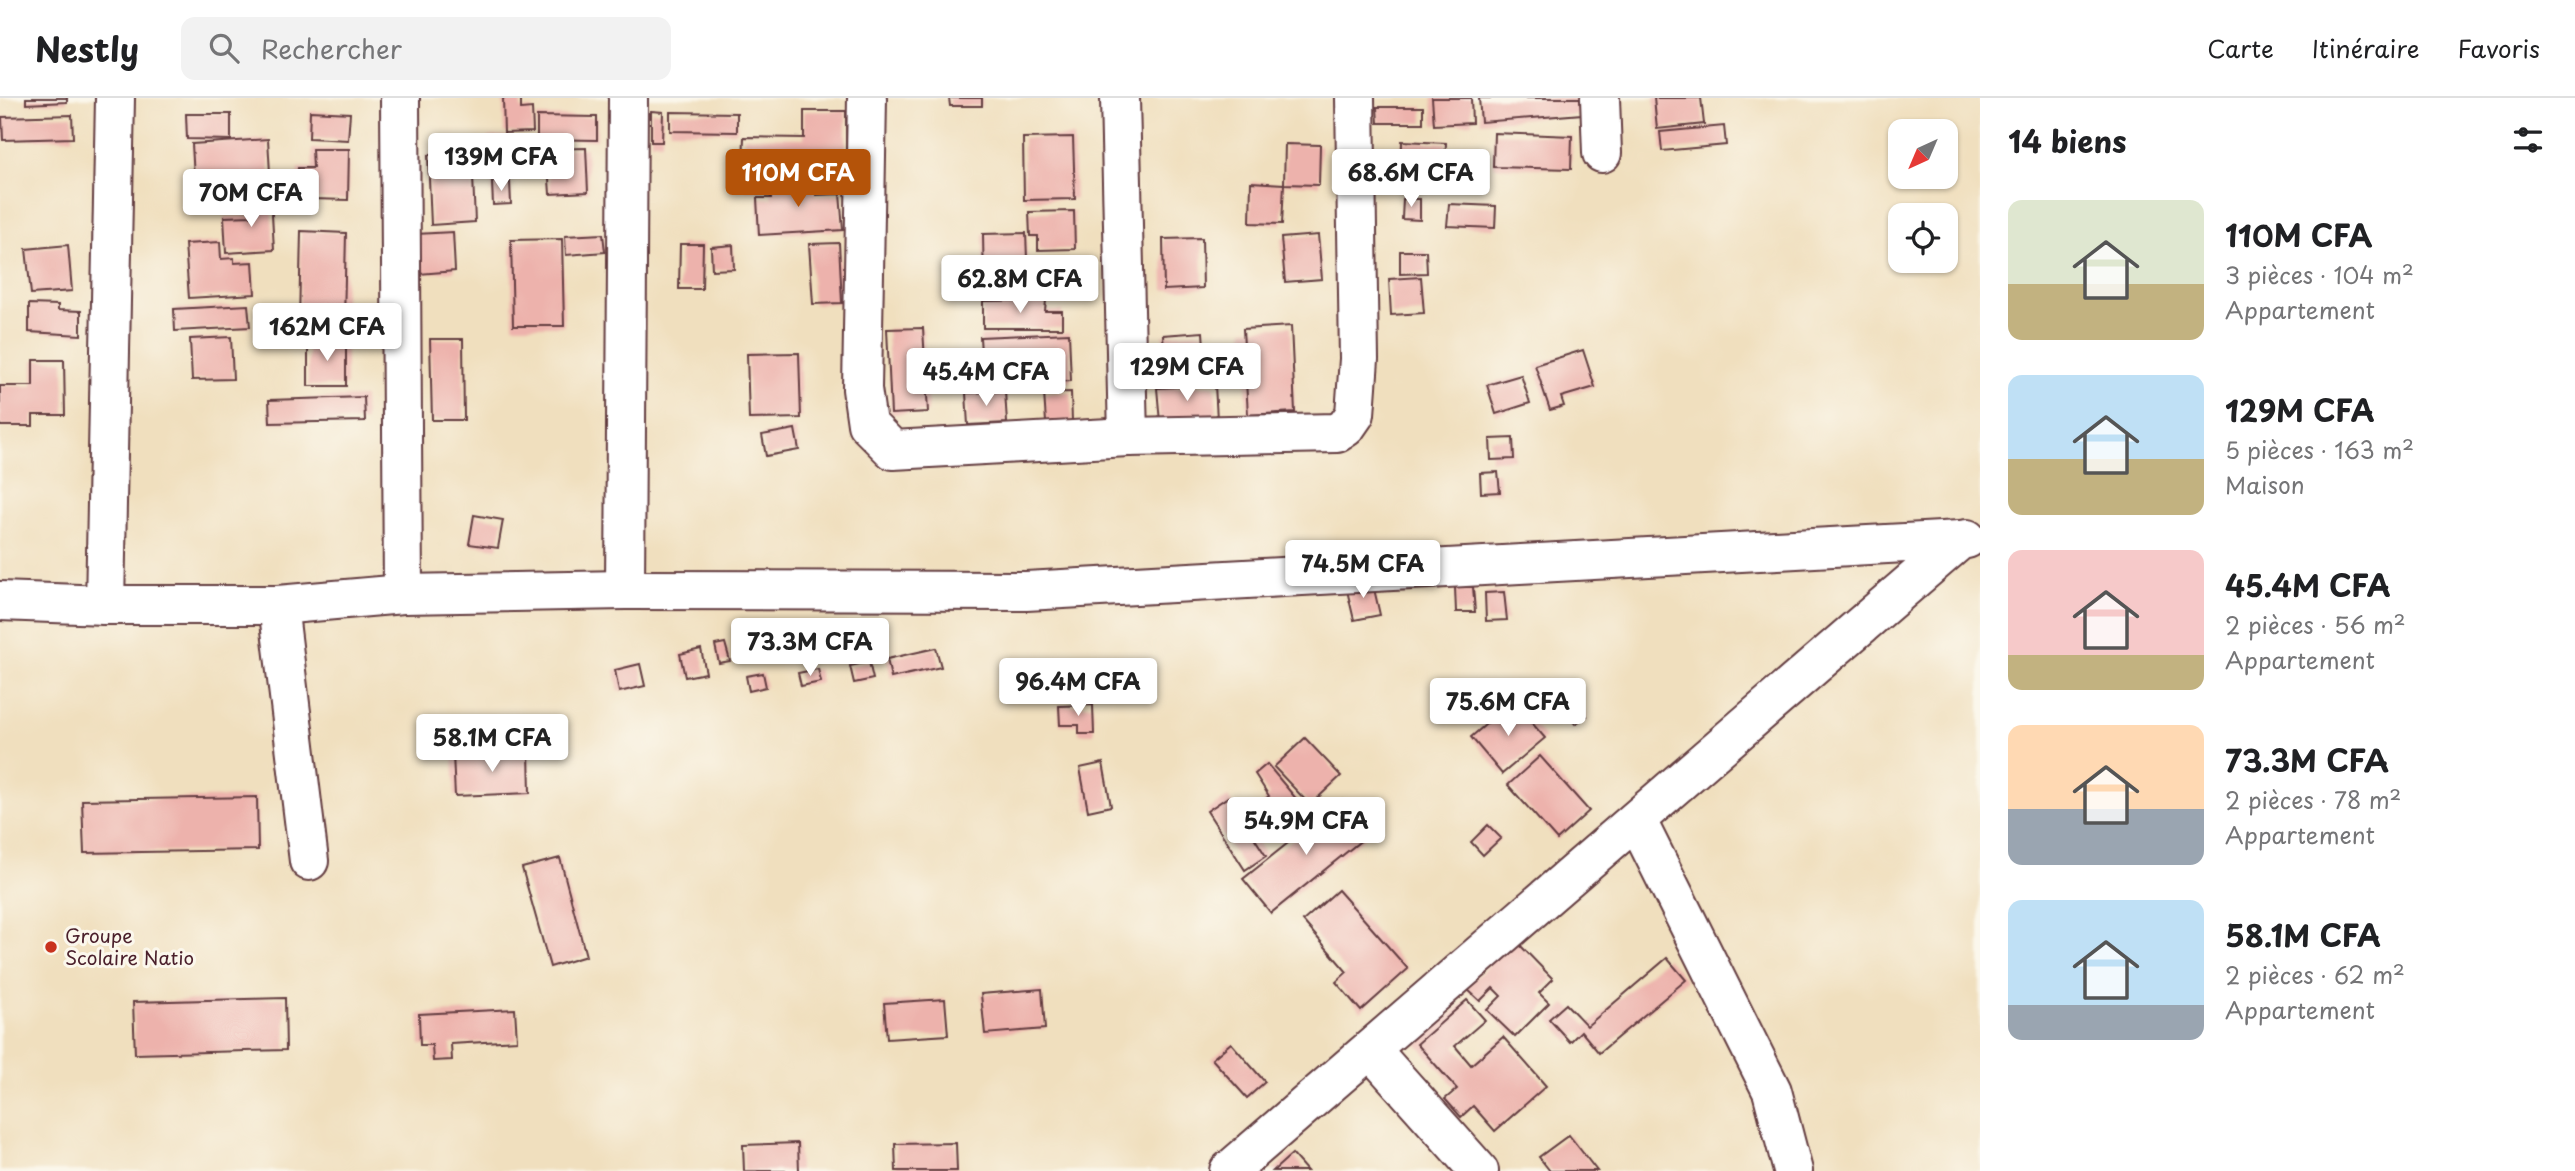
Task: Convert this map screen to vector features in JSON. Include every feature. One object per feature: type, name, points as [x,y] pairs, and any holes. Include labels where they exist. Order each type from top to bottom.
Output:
[{"type":"street","points":[[105,606],[115,98]]},
{"type":"street","points":[[400,98],[403,594]]},
{"type":"street","points":[[625,590],[628,98]]},
{"type":"street","points":[[867,98],[862,389],[867,424],[893,450],[1128,437],[1337,433],[1346,427],[1355,414],[1359,359],[1354,98]]},
{"type":"street","points":[[1120,98],[1128,437]]},
{"type":"street","points":[[1600,98],[1602,153]]},
{"type":"street","points":[[0,601],[105,606],[278,606],[403,594],[625,590],[1026,591],[1970,539]]},
{"type":"street","points":[[1229,1171],[1970,539]]},
{"type":"street","points":[[278,606],[309,861]]},
{"type":"street","points":[[1637,821],[1772,1091],[1793,1171]]},
{"type":"street","points":[[1372,1051],[1479,1171]]},
{"type":"building","points":[[26,98],[67,98],[67,102],[26,104]]},
{"type":"building","points":[[503,98],[521,98],[521,109],[532,108],[533,132],[504,133]]},
{"type":"building","points":[[949,98],[982,98],[982,106],[950,106]]},
{"type":"building","points":[[1432,98],[1471,98],[1472,123],[1434,125]]},
{"type":"building","points":[[1479,98],[1580,98],[1582,114],[1481,122]]},
{"type":"building","points":[[1654,98],[1701,98],[1704,124],[1657,129]]},
{"type":"building","points":[[1377,107],[1423,107],[1423,123],[1378,123]]},
{"type":"building","points":[[310,111],[350,113],[348,140],[309,138]]},
{"type":"building","points":[[651,111],[663,112],[662,142],[651,142]]},
{"type":"building","points":[[804,111],[846,111],[846,167],[743,165],[744,137],[804,138]]},
{"type":"building","points":[[670,112],[737,113],[737,132],[670,131]]},
{"type":"building","points":[[186,114],[231,114],[231,140],[187,139]]},
{"type":"building","points":[[72,115],[73,138],[3,140],[2,117]]},
{"type":"building","points":[[537,116],[597,117],[597,140],[537,139]]},
{"type":"building","points":[[1724,126],[1726,145],[1662,151],[1660,132]]},
{"type":"building","points":[[1494,133],[1572,136],[1571,169],[1493,167]]},
{"type":"building","points":[[507,136],[509,178],[480,179],[479,156],[489,156],[488,137]]},
{"type":"building","points":[[1073,137],[1075,199],[1024,200],[1023,138]]},
{"type":"building","points":[[268,139],[271,190],[195,194],[192,144]]},
{"type":"building","points":[[1402,141],[1446,143],[1444,189],[1401,186]]},
{"type":"building","points":[[1285,144],[1320,145],[1319,185],[1284,184]]},
{"type":"building","points":[[586,148],[588,192],[550,194],[547,149]]},
{"type":"building","points":[[312,149],[349,149],[348,200],[312,199],[312,190],[297,189],[298,168],[313,168]]},
{"type":"building","points":[[472,153],[475,222],[431,225],[428,155]]},
{"type":"building","points":[[745,172],[760,172],[761,190],[745,190]]},
{"type":"building","points":[[815,177],[816,195],[840,194],[843,230],[759,235],[757,198],[771,198],[770,179]]},
{"type":"building","points":[[492,182],[510,182],[511,204],[493,205]]},
{"type":"building","points":[[1251,182],[1284,184],[1282,224],[1250,223]]},
{"type":"building","points":[[271,196],[274,250],[226,253],[224,217],[251,216],[250,197]]},
{"type":"building","points":[[1403,199],[1420,199],[1420,220],[1402,219]]},
{"type":"building","points":[[1449,204],[1496,206],[1495,228],[1447,226]]},
{"type":"building","points":[[1074,211],[1075,249],[1038,250],[1038,236],[1030,236],[1029,212]]},
{"type":"building","points":[[301,231],[346,233],[344,322],[299,321]]},
{"type":"building","points":[[453,232],[455,271],[419,274],[416,234]]},
{"type":"building","points":[[1026,233],[1028,285],[984,287],[983,234]]},
{"type":"building","points":[[603,234],[605,252],[566,255],[565,236]]},
{"type":"building","points":[[1318,235],[1322,279],[1285,282],[1281,238]]},
{"type":"building","points":[[1202,238],[1203,288],[1164,290],[1163,239]]},
{"type":"building","points":[[562,239],[564,326],[513,326],[511,240]]},
{"type":"building","points":[[220,242],[221,259],[234,258],[234,263],[253,262],[255,294],[189,298],[185,244]]},
{"type":"building","points":[[839,243],[842,303],[813,304],[809,244]]},
{"type":"building","points":[[680,244],[703,244],[702,289],[679,289]]},
{"type":"building","points":[[68,245],[72,291],[31,294],[26,249]]},
{"type":"building","points":[[733,245],[734,269],[712,270],[711,247]]},
{"type":"building","points":[[1400,251],[1426,251],[1427,273],[1400,274]]},
{"type":"building","points":[[1074,260],[1076,294],[1059,295],[1058,261]]},
{"type":"building","points":[[1421,277],[1424,313],[1391,315],[1389,279]]},
{"type":"building","points":[[1046,300],[1045,311],[1062,311],[1062,328],[983,328],[983,301]]},
{"type":"building","points":[[29,304],[58,305],[58,310],[81,311],[81,335],[29,332]]},
{"type":"building","points":[[248,305],[250,327],[175,331],[174,309]]},
{"type":"building","points":[[257,310],[284,312],[283,327],[256,325]]},
{"type":"building","points":[[1291,326],[1295,412],[1248,415],[1243,329]]},
{"type":"building","points":[[923,328],[928,412],[891,414],[887,329]]},
{"type":"building","points":[[1203,332],[1206,377],[1166,380],[1163,335]]},
{"type":"building","points":[[1069,333],[1071,381],[983,385],[980,337]]},
{"type":"building","points":[[231,337],[233,379],[192,380],[190,339]]},
{"type":"building","points":[[308,339],[346,339],[346,386],[308,386]]},
{"type":"building","points":[[430,339],[463,339],[464,420],[432,420]]},
{"type":"building","points":[[1583,350],[1595,387],[1561,397],[1564,406],[1550,410],[1535,365]]},
{"type":"building","points":[[799,353],[801,418],[749,419],[747,354]]},
{"type":"building","points":[[33,360],[64,360],[65,415],[33,415],[33,426],[0,426],[0,386],[33,386]]},
{"type":"building","points":[[1521,375],[1530,403],[1496,414],[1487,385]]},
{"type":"building","points":[[1215,385],[1217,419],[1160,422],[1157,388]]},
{"type":"building","points":[[1005,391],[1007,423],[968,425],[966,393]]},
{"type":"building","points":[[1071,392],[1072,421],[1046,422],[1044,393]]},
{"type":"building","points":[[364,397],[365,421],[270,423],[269,400]]},
{"type":"building","points":[[795,429],[799,450],[766,456],[762,435]]},
{"type":"building","points":[[1513,438],[1514,459],[1491,460],[1490,439]]},
{"type":"building","points":[[1498,472],[1500,492],[1481,493],[1480,473]]},
{"type":"building","points":[[474,515],[503,520],[498,548],[469,544]]},
{"type":"building","points":[[1372,580],[1380,615],[1354,620],[1346,586]]},
{"type":"building","points":[[1455,587],[1473,587],[1475,612],[1456,612]]},
{"type":"building","points":[[1504,592],[1507,620],[1486,621],[1485,593]]},
{"type":"building","points":[[725,643],[730,661],[719,663],[715,645]]},
{"type":"building","points":[[936,648],[941,667],[891,678],[887,659]]},
{"type":"building","points":[[701,649],[706,673],[685,677],[680,654]]},
{"type":"building","points":[[869,662],[873,679],[854,683],[850,666]]},
{"type":"building","points":[[640,664],[645,686],[619,692],[615,670]]},
{"type":"building","points":[[818,669],[821,682],[801,686],[798,673]]},
{"type":"building","points":[[763,673],[766,687],[749,691],[746,676]]},
{"type":"building","points":[[1564,685],[1587,716],[1575,724],[1553,693]]},
{"type":"building","points":[[1513,701],[1545,738],[1502,774],[1471,737]]},
{"type":"building","points":[[1093,705],[1094,734],[1079,734],[1079,725],[1060,725],[1059,706]]},
{"type":"building","points":[[1305,738],[1341,776],[1310,805],[1274,767]]},
{"type":"building","points":[[529,752],[530,793],[455,796],[453,754]]},
{"type":"building","points":[[1540,756],[1589,811],[1557,840],[1508,785]]},
{"type":"building","points":[[1103,763],[1111,806],[1088,811],[1080,768]]},
{"type":"building","points":[[1267,764],[1304,808],[1289,820],[1281,812],[1276,817],[1263,801],[1269,796],[1255,774]]},
{"type":"building","points":[[257,797],[258,850],[84,853],[82,800]]},
{"type":"building","points":[[1228,797],[1266,856],[1245,870],[1207,811]]},
{"type":"building","points":[[1342,800],[1369,834],[1271,913],[1243,879]]},
{"type":"building","points":[[1488,825],[1501,838],[1483,855],[1471,842]]},
{"type":"building","points":[[560,858],[586,956],[550,967],[522,868]]},
{"type":"building","points":[[1338,890],[1408,969],[1361,1011],[1336,982],[1347,972],[1303,921]]},
{"type":"building","points":[[1514,939],[1553,979],[1539,993],[1549,1003],[1515,1037],[1487,1010],[1501,996],[1493,988],[1480,1001],[1466,988]]},
{"type":"building","points":[[1667,958],[1686,980],[1599,1053],[1581,1031],[1570,1042],[1549,1019],[1566,1004],[1587,1026]]},
{"type":"building","points":[[1042,989],[1045,1029],[985,1034],[981,994]]},
{"type":"building","points":[[285,998],[286,1050],[135,1054],[133,1002]]},
{"type":"building","points":[[945,999],[948,1035],[887,1039],[884,1003]]},
{"type":"building","points":[[1467,1000],[1485,1020],[1455,1046],[1471,1065],[1503,1037],[1546,1086],[1495,1131],[1473,1106],[1461,1117],[1445,1099],[1457,1089],[1417,1044]]},
{"type":"building","points":[[515,1009],[517,1040],[451,1044],[452,1060],[433,1061],[432,1045],[420,1045],[419,1014]]},
{"type":"building","points":[[1231,1043],[1265,1082],[1247,1098],[1212,1059]]},
{"type":"building","points":[[1569,1135],[1597,1171],[1550,1171],[1539,1157]]},
{"type":"building","points":[[798,1143],[799,1171],[744,1171],[743,1145]]},
{"type":"building","points":[[956,1143],[957,1171],[896,1171],[895,1144]]},
{"type":"building","points":[[1292,1154],[1307,1171],[1273,1171]]},
{"type":"place","name":"Groupe Scolaire Natio","points":[[51,947]]}]
